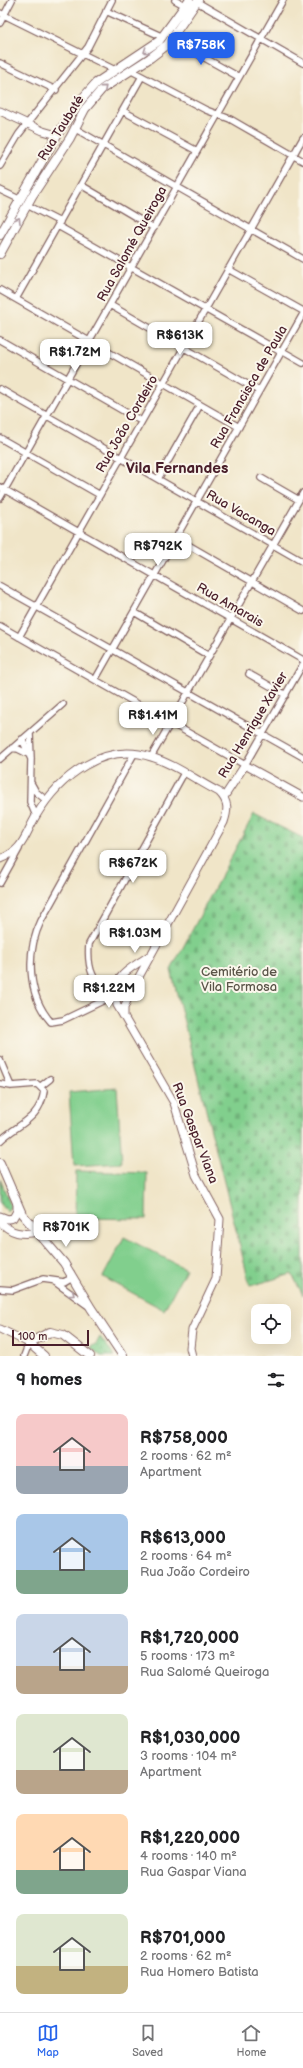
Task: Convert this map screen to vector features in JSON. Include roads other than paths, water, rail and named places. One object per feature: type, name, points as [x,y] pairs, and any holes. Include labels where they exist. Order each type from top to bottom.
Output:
[{"type":"main road","name":"Rua Taubaté","points":[[0,254],[36,174],[55,138],[88,91],[115,70],[150,49],[192,2]]},
{"type":"main road","name":"Rua Taubaté","points":[[0,234],[42,180],[68,141],[85,108],[94,97],[107,85],[159,52],[171,39],[192,2]]},
{"type":"main road","points":[[55,138],[64,136],[68,141]]},
{"type":"main road","points":[[36,174],[36,182],[38,183],[42,180]]},
{"type":"main road","points":[[0,1163],[22,1214],[56,1252],[71,1274],[90,1308],[123,1356]]},
{"type":"main road","points":[[44,1356],[29,1343],[46,1332],[55,1332],[64,1335],[90,1356]]},
{"type":"street","points":[[0,23],[2,14],[12,0]]},
{"type":"street","points":[[0,166],[19,134],[84,54],[112,0]]},
{"type":"street","points":[[175,0],[192,2],[303,62]]},
{"type":"street","name":"Rua Salomé Queiroga","points":[[0,498],[2,488],[26,453],[283,0]]},
{"type":"street","points":[[106,11],[162,37]]},
{"type":"street","points":[[2,14],[115,70]]},
{"type":"street","points":[[171,39],[239,78]]},
{"type":"street","points":[[0,63],[56,90]]},
{"type":"street","points":[[130,70],[141,78],[230,119],[303,161]]},
{"type":"street","points":[[16,299],[141,78]]},
{"type":"street","points":[[0,111],[55,138]]},
{"type":"street","points":[[123,111],[197,151]]},
{"type":"street","points":[[74,128],[303,259]]},
{"type":"street","name":"Rua João Cordeiro","points":[[19,637],[303,138]]},
{"type":"street","points":[[81,185],[154,228]]},
{"type":"street","points":[[0,190],[24,202],[131,268],[303,363]]},
{"type":"street","points":[[228,269],[303,311]]},
{"type":"street","points":[[0,290],[239,427]]},
{"type":"street","points":[[110,305],[259,391]]},
{"type":"street","name":"Rua Francisca de Paula","points":[[94,680],[303,314]]},
{"type":"street","points":[[0,340],[142,421]]},
{"type":"street","name":"Rua Vacanga","points":[[0,389],[303,562]]},
{"type":"street","points":[[158,479],[200,405]]},
{"type":"street","points":[[0,438],[100,495]]},
{"type":"street","points":[[261,478],[299,500]]},
{"type":"street","name":"Rua Amarais","points":[[2,488],[303,660]]},
{"type":"street","points":[[151,756],[303,493]]},
{"type":"street","points":[[176,538],[303,611]]},
{"type":"street","points":[[0,586],[263,735],[302,755]]},
{"type":"street","points":[[134,612],[209,656]]},
{"type":"street","points":[[0,626],[303,797]]},
{"type":"street","name":"Rua Henrique Xavier","points":[[224,797],[263,735],[303,664]]},
{"type":"street","points":[[249,674],[286,695]]},
{"type":"street","points":[[0,759],[63,704]]},
{"type":"street","points":[[30,733],[30,802],[36,816]]},
{"type":"street","points":[[22,739],[29,757]]},
{"type":"street","points":[[12,748],[18,749],[29,757]]},
{"type":"street","points":[[130,993],[115,994],[54,1023],[48,1019],[39,1003],[32,977],[31,955],[35,934],[63,879],[134,754]]},
{"type":"street","points":[[0,883],[46,800],[65,780],[88,764],[108,756],[134,754],[151,756],[219,792],[224,797],[228,809],[224,822],[130,993],[124,1008],[124,1016]]},
{"type":"street","points":[[115,994],[105,990],[94,979],[90,962],[90,944],[184,773]]},
{"type":"street","points":[[31,783],[36,792],[46,800]]},
{"type":"street","points":[[0,859],[18,849]]},
{"type":"street","points":[[115,994],[117,983],[128,969],[152,954]]},
{"type":"street","points":[[128,969],[135,972],[135,984]]},
{"type":"street","name":"Rua Gaspar Viana","points":[[115,994],[117,1005],[174,1103],[196,1175],[220,1219],[216,1279],[192,1330],[190,1348],[192,1356]]},
{"type":"street","points":[[0,1060],[11,1086]]},
{"type":"street","points":[[41,1086],[50,1079]]},
{"type":"street","points":[[0,1084],[11,1086],[32,1084],[41,1086],[44,1091],[43,1098],[33,1116],[19,1128],[3,1136],[0,1141]]},
{"type":"street","points":[[0,1216],[8,1219],[13,1218],[17,1211],[17,1203]]},
{"type":"street","points":[[0,1221],[10,1231],[24,1234],[38,1232]]},
{"type":"street","points":[[0,1289],[13,1290],[43,1279],[67,1281],[71,1274]]},
{"type":"street","points":[[53,1281],[90,1308]]},
{"type":"street","points":[[0,1328],[29,1343],[24,1356]]},
{"type":"district","name":"Vila Fernandes","points":[[177,468]]},
{"type":"park label","name":"Cemitério de Vila Formosa","points":[[239,980]]}]
